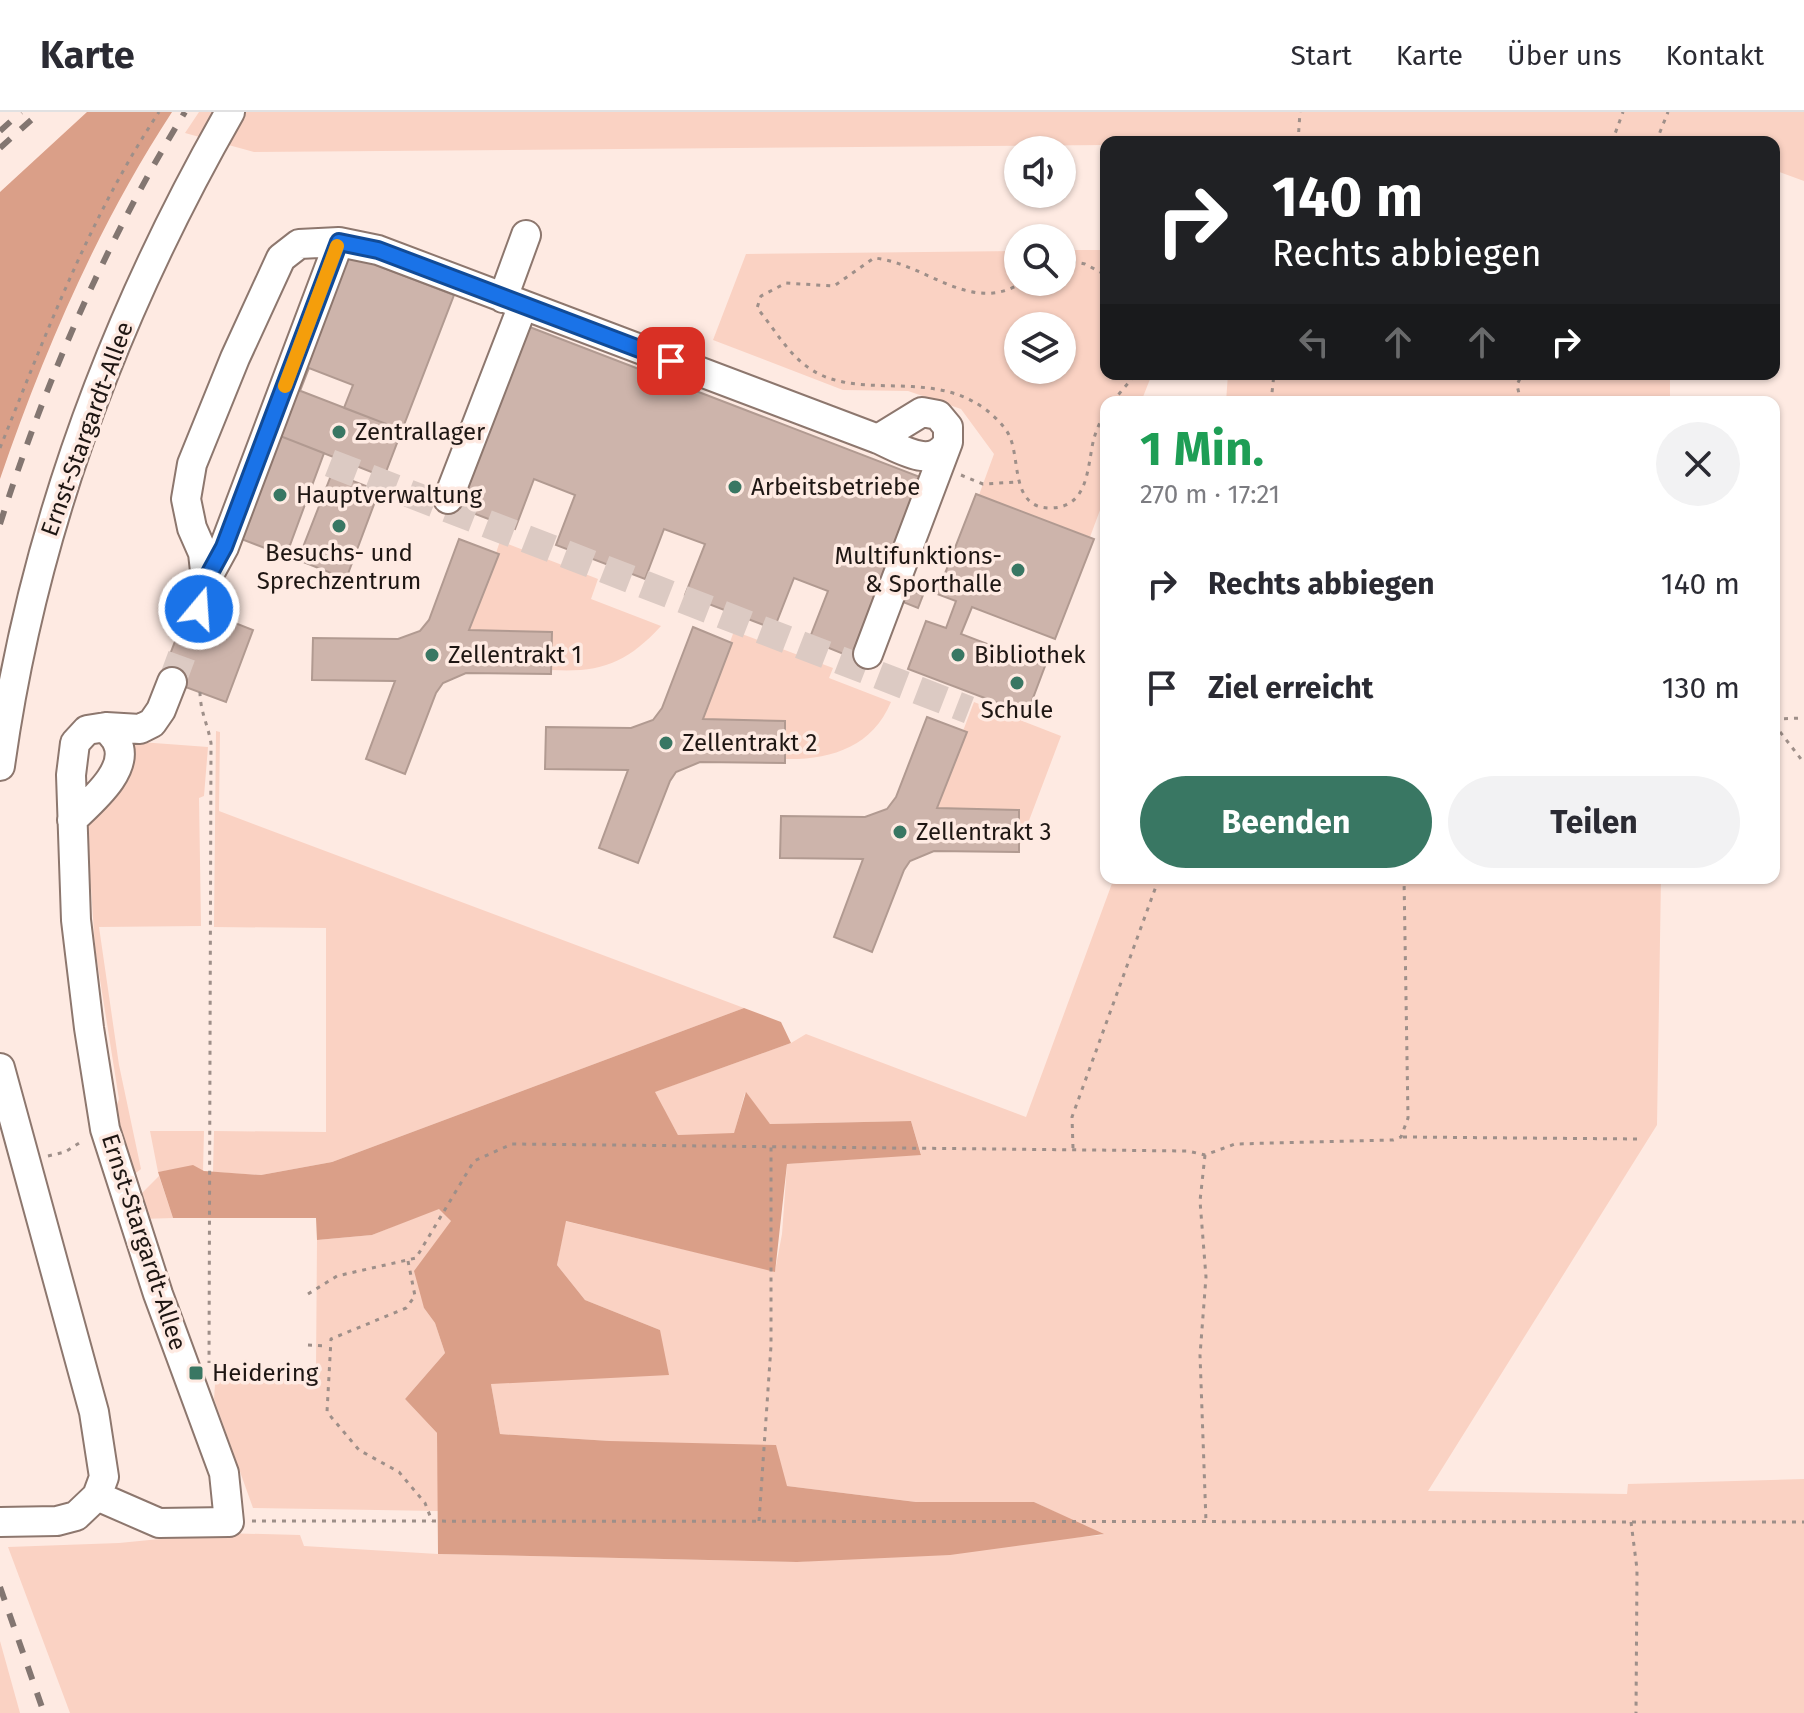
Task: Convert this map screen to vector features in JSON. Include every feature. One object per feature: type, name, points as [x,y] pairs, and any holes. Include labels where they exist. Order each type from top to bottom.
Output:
[{"type":"street","name":"Ernst-Stargardt-Allee","points":[[0,766],[28,612],[64,479],[153,257],[230,112]]},
{"type":"street","points":[[448,499],[513,301],[526,235]]},
{"type":"street","points":[[199,609],[206,580],[224,547],[339,242]]},
{"type":"street","points":[[206,580],[203,553],[192,528],[186,499],[192,464],[235,358],[281,258],[299,244],[339,242],[378,250],[922,457],[943,455]]},
{"type":"street","points":[[868,654],[949,434],[944,420],[930,412],[914,415],[878,439]]},
{"type":"street","points":[[106,727],[140,729],[152,723],[172,682]]},
{"type":"street","name":"Ernst-Stargardt-Allee","points":[[106,727],[87,730],[75,743],[71,775],[76,920],[89,1028],[105,1129],[158,1294],[224,1473],[229,1522]]},
{"type":"street","points":[[72,820],[96,798],[119,765],[119,744],[106,727]]},
{"type":"street","points":[[0,1068],[94,1412],[104,1477],[97,1496],[76,1516],[36,1522],[0,1522]]},
{"type":"street","points":[[97,1496],[159,1523],[229,1522]]},
{"type":"path","points":[[0,448],[41,342],[93,230],[159,112]]},
{"type":"path","points":[[1298,136],[1300,112]]},
{"type":"path","points":[[1614,136],[1623,112]]},
{"type":"path","points":[[1658,136],[1668,112]]},
{"type":"path","points":[[1004,291],[996,295],[973,294],[894,260],[874,258],[834,286],[786,283],[761,296],[757,308],[788,348],[809,368],[832,380],[868,385],[935,387],[979,404],[1009,436],[1018,482],[1032,502],[1048,508],[1067,505],[1082,491],[1100,425]]},
{"type":"path","points":[[1076,262],[1100,272]]},
{"type":"path","points":[[1117,396],[1131,380]]},
{"type":"path","points":[[943,455],[983,484],[1018,482]]},
{"type":"path","points":[[200,692],[200,710],[207,720],[211,743],[209,1362]]},
{"type":"path","points":[[1780,720],[1804,718]]},
{"type":"path","points":[[1780,729],[1804,763]]},
{"type":"path","points":[[1073,1148],[1072,1117],[1157,884]]},
{"type":"path","points":[[1401,1137],[1408,1118],[1404,884]]},
{"type":"path","points":[[25,1162],[65,1152],[105,1129]]},
{"type":"path","points":[[308,1294],[337,1276],[416,1258],[474,1161],[512,1144],[1073,1148],[1188,1151],[1205,1155],[1235,1144],[1375,1141],[1401,1137],[1639,1139]]},
{"type":"path","points":[[759,1521],[771,1346],[771,1146]]},
{"type":"path","points":[[1205,1155],[1200,1201],[1206,1277],[1200,1355],[1206,1522]]},
{"type":"path","points":[[408,1261],[415,1296],[406,1308],[331,1339],[328,1346],[327,1412],[359,1450],[399,1472],[425,1503],[432,1521]]},
{"type":"path","points":[[308,1345],[328,1346]]},
{"type":"path","points":[[229,1522],[1804,1522]]},
{"type":"path","points":[[1631,1522],[1637,1569],[1636,1713]]},
{"type":"shaded area","points":[[87,112],[172,112],[120,199],[75,290],[54,336],[0,479],[0,192]]},
{"type":"shaded area","points":[[199,112],[1804,112],[1804,181],[1780,172],[1780,136],[1100,136],[1100,145],[1076,145],[1076,136],[1004,136],[1004,146],[254,152],[185,133]]},
{"type":"shaded area","points":[[1076,250],[1100,250],[1100,380],[1150,380],[1143,396],[1100,396],[1100,510],[1090,537],[979,495],[994,454],[961,409],[908,391],[843,390],[713,340],[746,254],[1004,251],[1004,296],[1076,296]]},
{"type":"shaded area","points":[[1228,380],[1670,380],[1670,396],[1226,396]]},
{"type":"shaded area","points":[[500,541],[598,579],[591,599],[661,626],[624,657],[584,670],[551,670],[552,633],[469,630],[499,555],[496,553]]},
{"type":"shaded area","points":[[734,631],[833,668],[829,678],[891,702],[873,730],[848,748],[818,757],[785,759],[785,721],[703,719]]},
{"type":"shaded area","points":[[974,702],[1061,736],[1019,847],[1019,810],[937,808],[966,733],[963,731]]},
{"type":"shaded area","points":[[216,731],[220,732],[219,811],[744,1008],[332,1162],[261,1175],[213,1172],[214,1131],[326,1132],[326,928],[214,927]]},
{"type":"shaded area","points":[[127,741],[208,747],[204,796],[199,798],[201,926],[99,927],[119,1065],[141,1169],[128,1179],[113,1116],[119,1099],[95,948],[91,887],[86,883],[89,822]]},
{"type":"shaded area","points":[[1112,884],[1661,884],[1657,1125],[1428,1491],[1627,1494],[1628,1484],[1804,1479],[1804,1713],[70,1713],[8,1547],[119,1543],[221,1533],[300,1535],[304,1546],[438,1554],[797,1562],[1103,1535],[1034,1502],[916,1502],[787,1486],[610,1441],[500,1434],[491,1384],[660,1330],[585,1300],[557,1265],[565,1221],[775,1271],[782,1234],[787,1164],[921,1154],[911,1121],[770,1124],[745,1093],[734,1134],[678,1135],[654,1092],[791,1043],[806,1034],[1026,1117]]},
{"type":"shaded area","points":[[744,1008],[781,1022],[791,1043],[655,1092],[678,1135],[734,1133],[746,1092],[770,1124],[911,1121],[921,1155],[787,1164],[775,1272],[566,1221],[557,1265],[585,1300],[660,1330],[669,1375],[491,1384],[500,1434],[610,1441],[776,1445],[787,1486],[916,1502],[1034,1502],[1104,1534],[950,1555],[797,1562],[438,1554],[437,1433],[405,1399],[445,1353],[435,1323],[424,1308],[414,1271],[451,1221],[439,1209],[372,1235],[317,1240],[316,1218],[173,1218],[158,1172],[193,1165],[204,1171],[261,1175],[332,1162]]},
{"type":"shaded area","points":[[150,1131],[204,1131],[203,1171],[193,1166],[158,1172]]},
{"type":"shaded area","points":[[159,1176],[173,1218],[140,1219],[140,1195]]},
{"type":"shaded area","points":[[439,1208],[451,1221],[424,1308],[435,1323],[445,1353],[405,1399],[437,1433],[439,1511],[253,1508],[214,1399],[216,1370],[316,1369],[317,1240],[372,1235]]},
{"type":"shaded area","points":[[0,1641],[20,1713],[0,1713]]},
{"type":"building","points":[[345,253],[454,295],[402,430],[344,408],[353,385],[309,368],[300,391],[293,388]]},
{"type":"building","name":"Arbeitsbetriebe","points":[[527,326],[920,477],[851,657],[809,640],[828,591],[794,578],[774,629],[685,595],[705,544],[664,529],[645,579],[556,545],[575,495],[534,479],[515,529],[457,507]]},
{"type":"building","name":"Zentrallager","points":[[293,388],[402,430],[384,477],[275,434]]},
{"type":"building","name":"Hauptverwaltung","points":[[275,434],[324,453],[286,556],[236,537]]},
{"type":"building","name":"Besuchs- und Sprechzentrum","points":[[332,473],[379,491],[346,579],[298,560]]},
{"type":"building","points":[[976,494],[1094,539],[1055,639],[972,607],[961,634],[1045,666],[1027,714],[908,669],[926,621],[946,628],[956,601],[937,594]]},
{"type":"building","name":"Zellentrakt 1","points":[[459,539],[499,554],[469,630],[552,632],[551,674],[466,673],[443,683],[436,693],[405,774],[366,759],[395,681],[312,680],[313,638],[398,639],[420,631],[429,620]]},
{"type":"building","points":[[908,589],[923,595],[918,608],[903,602]]},
{"type":"building","points":[[189,605],[253,630],[226,702],[161,678]]},
{"type":"building","name":"Zellentrakt 2","points":[[693,627],[732,643],[703,719],[785,721],[785,763],[700,762],[676,772],[638,863],[599,848],[628,770],[545,769],[546,727],[631,728],[653,720],[662,708]]},
{"type":"building","name":"Zellentrakt 3","points":[[927,717],[967,732],[937,808],[1019,810],[1019,852],[934,851],[910,861],[872,952],[834,937],[863,859],[780,858],[781,816],[865,817],[887,809],[896,797]]},
{"type":"tunnel","points":[[330,463],[969,710]]},
{"type":"tunnel","points":[[172,682],[199,609]]},
{"type":"railway","points":[[0,131],[21,112]]},
{"type":"railway","points":[[0,148],[40,112]]},
{"type":"railway","points":[[0,524],[37,417],[80,312],[129,211],[185,112]]},
{"type":"railway","points":[[0,1587],[44,1713]]},
{"type":"slow traffic","points":[[285,386],[337,246]]},
{"type":"place","name":"Zentrallager","points":[[339,432]]},
{"type":"place","name":"Arbeitsbetriebe","points":[[735,487]]},
{"type":"place","name":"Hauptverwaltung","points":[[280,495]]},
{"type":"place","name":"Besuchs- und Sprechzentrum","points":[[339,526]]},
{"type":"place","name":"Multifunktions- & Sporthalle","points":[[1018,570]]},
{"type":"place","name":"Zellentrakt 1","points":[[432,655]]},
{"type":"place","name":"Bibliothek","points":[[958,655]]},
{"type":"place","name":"Schule","points":[[1017,683]]},
{"type":"place","name":"Zellentrakt 2","points":[[666,743]]},
{"type":"place","name":"Zellentrakt 3","points":[[900,832]]},
{"type":"place","name":"Heidering","points":[[196,1373]]},
{"type":"route","points":[[199,609],[206,580],[224,547],[339,242],[378,250],[671,361]]}]
